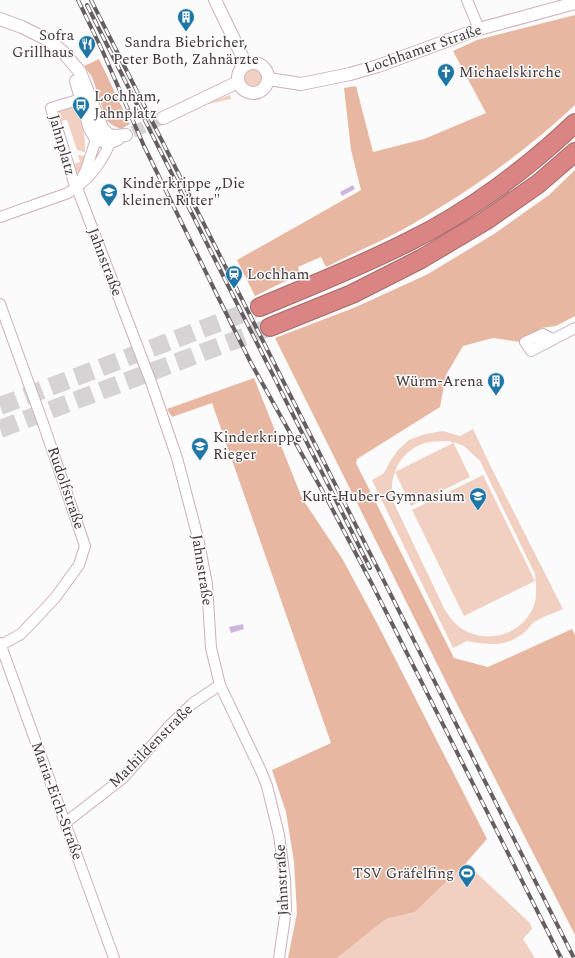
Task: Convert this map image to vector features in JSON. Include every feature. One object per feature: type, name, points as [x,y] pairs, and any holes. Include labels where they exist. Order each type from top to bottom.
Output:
[{"type":"highway","points":[[260,307],[341,273],[411,241],[470,206],[525,166],[575,123]]},
{"type":"highway","points":[[270,327],[352,294],[421,259],[485,222],[538,184],[575,152]]},
{"type":"street","points":[[215,0],[246,64]]},
{"type":"street","points":[[467,0],[479,29]]},
{"type":"street","name":"Lochhamer Straße","points":[[269,79],[300,84],[350,74],[378,66],[479,29],[575,2]]},
{"type":"street","points":[[0,19],[22,27],[48,40],[70,60],[80,72],[104,139],[103,159],[89,177],[77,188],[68,193],[0,217]]},
{"type":"street","points":[[70,60],[90,129],[104,139]]},
{"type":"street","points":[[253,62],[259,63],[265,67],[268,72],[269,79],[266,86],[261,91],[254,93],[244,90],[238,82],[238,75],[241,68],[246,64],[253,62]]},
{"type":"street","points":[[163,118],[238,82]]},
{"type":"street","name":"Jahnplatz","points":[[77,188],[74,183],[51,108],[81,99]]},
{"type":"street","points":[[77,188],[104,139],[113,136],[130,134]]},
{"type":"street","name":"Jahnstraße","points":[[77,188],[152,382],[177,458],[198,538],[207,584],[211,648],[220,685],[267,786],[279,835],[285,879],[286,910],[279,958]]},
{"type":"street","name":"Rudolfstraße","points":[[0,304],[85,546],[79,565],[55,598],[21,634],[0,644]]},
{"type":"street","points":[[552,339],[575,328]]},
{"type":"street","name":"Maria-Eich-Straße","points":[[0,644],[114,958]]},
{"type":"street","name":"Mathildenstraße","points":[[64,823],[123,778],[193,703],[220,685]]},
{"type":"shaded area","points":[[575,15],[575,105],[555,123],[492,173],[425,217],[402,230],[326,267],[321,257],[298,267],[300,274],[255,296],[237,260],[361,190],[351,150],[344,88],[356,86],[373,152],[424,139],[486,113],[453,51],[477,40]]},
{"type":"shaded area","points":[[99,59],[130,124],[121,129],[107,121],[92,77],[84,66]]},
{"type":"shaded area","points":[[254,67],[261,70],[264,77],[261,84],[254,87],[247,84],[244,77],[247,70]]},
{"type":"shaded area","points":[[230,95],[231,99],[208,104],[208,103]]},
{"type":"shaded area","points":[[76,106],[83,129],[85,152],[77,150],[67,120],[60,121],[58,111]]},
{"type":"shaded area","points":[[78,155],[85,156],[81,168],[75,174],[72,166],[80,162]]},
{"type":"shaded area","points":[[575,170],[575,316],[556,326],[541,328],[520,342],[493,338],[463,346],[446,375],[440,407],[357,459],[356,463],[454,658],[488,667],[572,629],[575,635],[575,935],[459,708],[275,338],[356,307],[428,274],[494,234],[549,195]]},
{"type":"shaded area","points":[[353,185],[355,189],[342,196],[340,192]]},
{"type":"shaded area","points":[[254,378],[302,498],[343,560],[379,627],[487,839],[466,863],[415,912],[386,919],[337,958],[288,958],[297,913],[294,862],[286,812],[272,770],[331,743],[212,403],[172,417],[167,409]]},
{"type":"shaded area","points":[[473,429],[563,609],[535,622],[519,636],[505,643],[483,644],[467,641],[453,648],[372,480],[384,473],[398,450],[409,440],[425,434],[443,431],[460,436]],"holes":[[[437,441],[449,441],[453,443],[395,472],[397,466],[408,452],[419,445]],[[453,442],[464,446],[480,461],[535,574],[535,601],[534,606],[526,620],[518,627],[498,636],[476,635],[466,631],[455,623],[445,610],[392,499],[392,482],[395,472],[411,506],[470,477]]]},
{"type":"shaded area","points":[[483,475],[535,581],[464,616],[412,510]]},
{"type":"shaded area","points":[[243,624],[244,629],[231,633],[229,627]]},
{"type":"shaded area","name":"TSV Gräfelfing","points":[[466,863],[530,923],[532,929],[523,939],[535,958],[337,958],[386,919],[415,912]]},
{"type":"tunnel","points":[[133,132],[163,118]]},
{"type":"tunnel","points":[[0,406],[260,307]]},
{"type":"tunnel","points":[[0,429],[270,327]]},
{"type":"railway","points":[[78,0],[103,52],[144,146],[251,363],[328,501],[372,584],[561,958]]},
{"type":"railway","points":[[91,0],[574,958]]},
{"type":"railway","points":[[87,5],[370,568]]},
{"type":"place","name":"Sandra Biebricher, Peter Both, Zahnärzte","points":[[186,32]]},
{"type":"place","name":"Sofra Grillhaus","points":[[87,59]]},
{"type":"place","name":"Michaelskirche","points":[[446,87]]},
{"type":"place","name":"Lochham, Jahnplatz","points":[[81,120]]},
{"type":"place","name":"Kinderkrippe „Die kleinen Ritter\"","points":[[109,207]]},
{"type":"place","name":"Lochham","points":[[234,289]]},
{"type":"place","name":"Würm-Arena","points":[[496,396]]},
{"type":"place","name":"Kinderkrippe Rieger","points":[[200,461]]},
{"type":"place","name":"Kurt-Huber-Gymnasium","points":[[478,511]]},
{"type":"place","name":"TSV Gräfelfing","points":[[467,888]]}]
